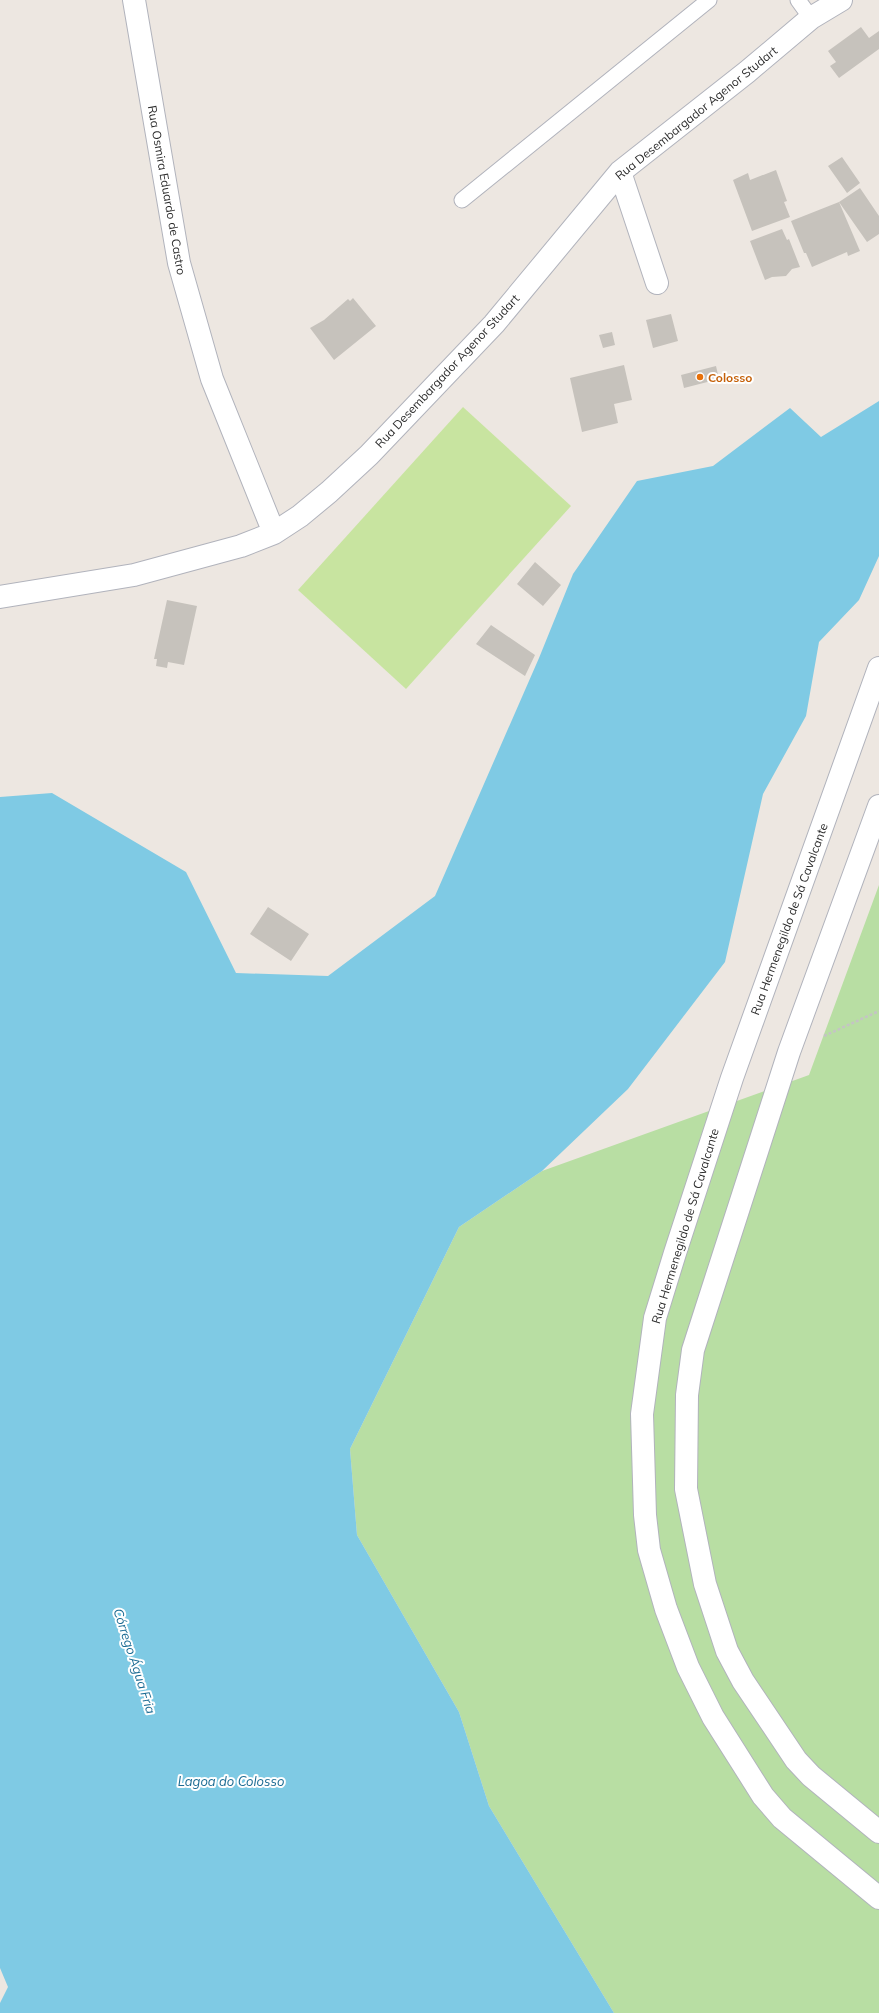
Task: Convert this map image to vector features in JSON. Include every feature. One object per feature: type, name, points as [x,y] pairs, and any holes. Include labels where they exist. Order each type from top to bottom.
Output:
[{"type":"street","name":"Rua Osmira Eduardo de Castro","points":[[134,0],[179,263],[212,379],[274,533]]},
{"type":"street","name":"Rua Desembargador Agenor Studart","points":[[0,597],[134,575],[241,546],[274,533],[300,516],[329,492],[368,455],[494,324],[620,172],[747,72],[811,18],[841,0]]},
{"type":"street","points":[[620,172],[657,283]]},
{"type":"street","name":"Rua Hermenegildo de Sá Cavalcante","points":[[879,668],[735,1070],[675,1254],[655,1318],[642,1414],[645,1515],[649,1550],[666,1609],[688,1667],[713,1717],[763,1796],[782,1818],[879,1898]]},
{"type":"street","points":[[879,806],[789,1052],[693,1350],[687,1395],[686,1490],[706,1584],[727,1651],[743,1681],[796,1760],[811,1776],[879,1832]]},
{"type":"lane","points":[[462,200],[709,0]]},
{"type":"lane","points":[[798,0],[811,18]]},
{"type":"path","points":[[789,1052],[879,1011]]},
{"type":"green space","points":[[463,407],[571,506],[406,689],[298,590]]},
{"type":"green space","points":[[879,885],[879,2013],[614,2013],[489,1806],[459,1712],[357,1535],[350,1449],[459,1227],[542,1171],[809,1075]]},
{"type":"water","name":"Lagoa do Colosso","points":[[879,401],[879,556],[859,600],[819,642],[806,716],[763,794],[725,962],[628,1089],[542,1171],[459,1227],[350,1449],[357,1535],[459,1712],[489,1806],[614,2013],[0,2013],[0,2003],[8,1987],[0,1968],[0,797],[52,793],[186,872],[236,973],[328,976],[435,896],[539,658],[573,574],[637,481],[713,466],[790,408],[821,437]]},
{"type":"building","points":[[861,27],[869,38],[879,31],[879,49],[839,78],[830,66],[836,62],[828,51]]},
{"type":"building","points":[[842,157],[860,183],[847,193],[828,166]]},
{"type":"building","points":[[776,170],[787,201],[784,202],[790,217],[752,231],[733,180],[748,173],[750,180]]},
{"type":"building","points":[[860,188],[879,216],[879,234],[867,242],[839,202]]},
{"type":"building","points":[[839,202],[860,251],[848,256],[847,252],[812,267],[806,253],[804,253],[791,221]]},
{"type":"building","points":[[782,229],[787,240],[789,239],[800,267],[792,269],[786,276],[772,277],[765,280],[750,241]]},
{"type":"building","points":[[353,298],[376,326],[334,360],[310,328],[324,320],[348,299],[350,301]]},
{"type":"building","points":[[671,314],[678,341],[653,348],[646,320]]},
{"type":"building","points":[[612,332],[615,345],[603,348],[599,335]]},
{"type":"building","points":[[624,365],[632,400],[614,404],[618,423],[582,432],[570,378]]},
{"type":"building","name":"Colosso","points":[[716,366],[719,379],[684,388],[681,375]]},
{"type":"building","points":[[535,562],[561,585],[543,606],[517,584]]},
{"type":"building","points":[[167,600],[197,606],[184,665],[168,662],[167,668],[156,666],[157,659],[154,659]]},
{"type":"building","points":[[491,625],[535,655],[525,676],[476,644]]},
{"type":"building","points":[[268,907],[309,934],[291,961],[250,934]]},
{"type":"place","name":"Colosso","points":[[700,377]]},
{"type":"water label","name":"Córrego Água Fria","points":[[135,1661]]}]
